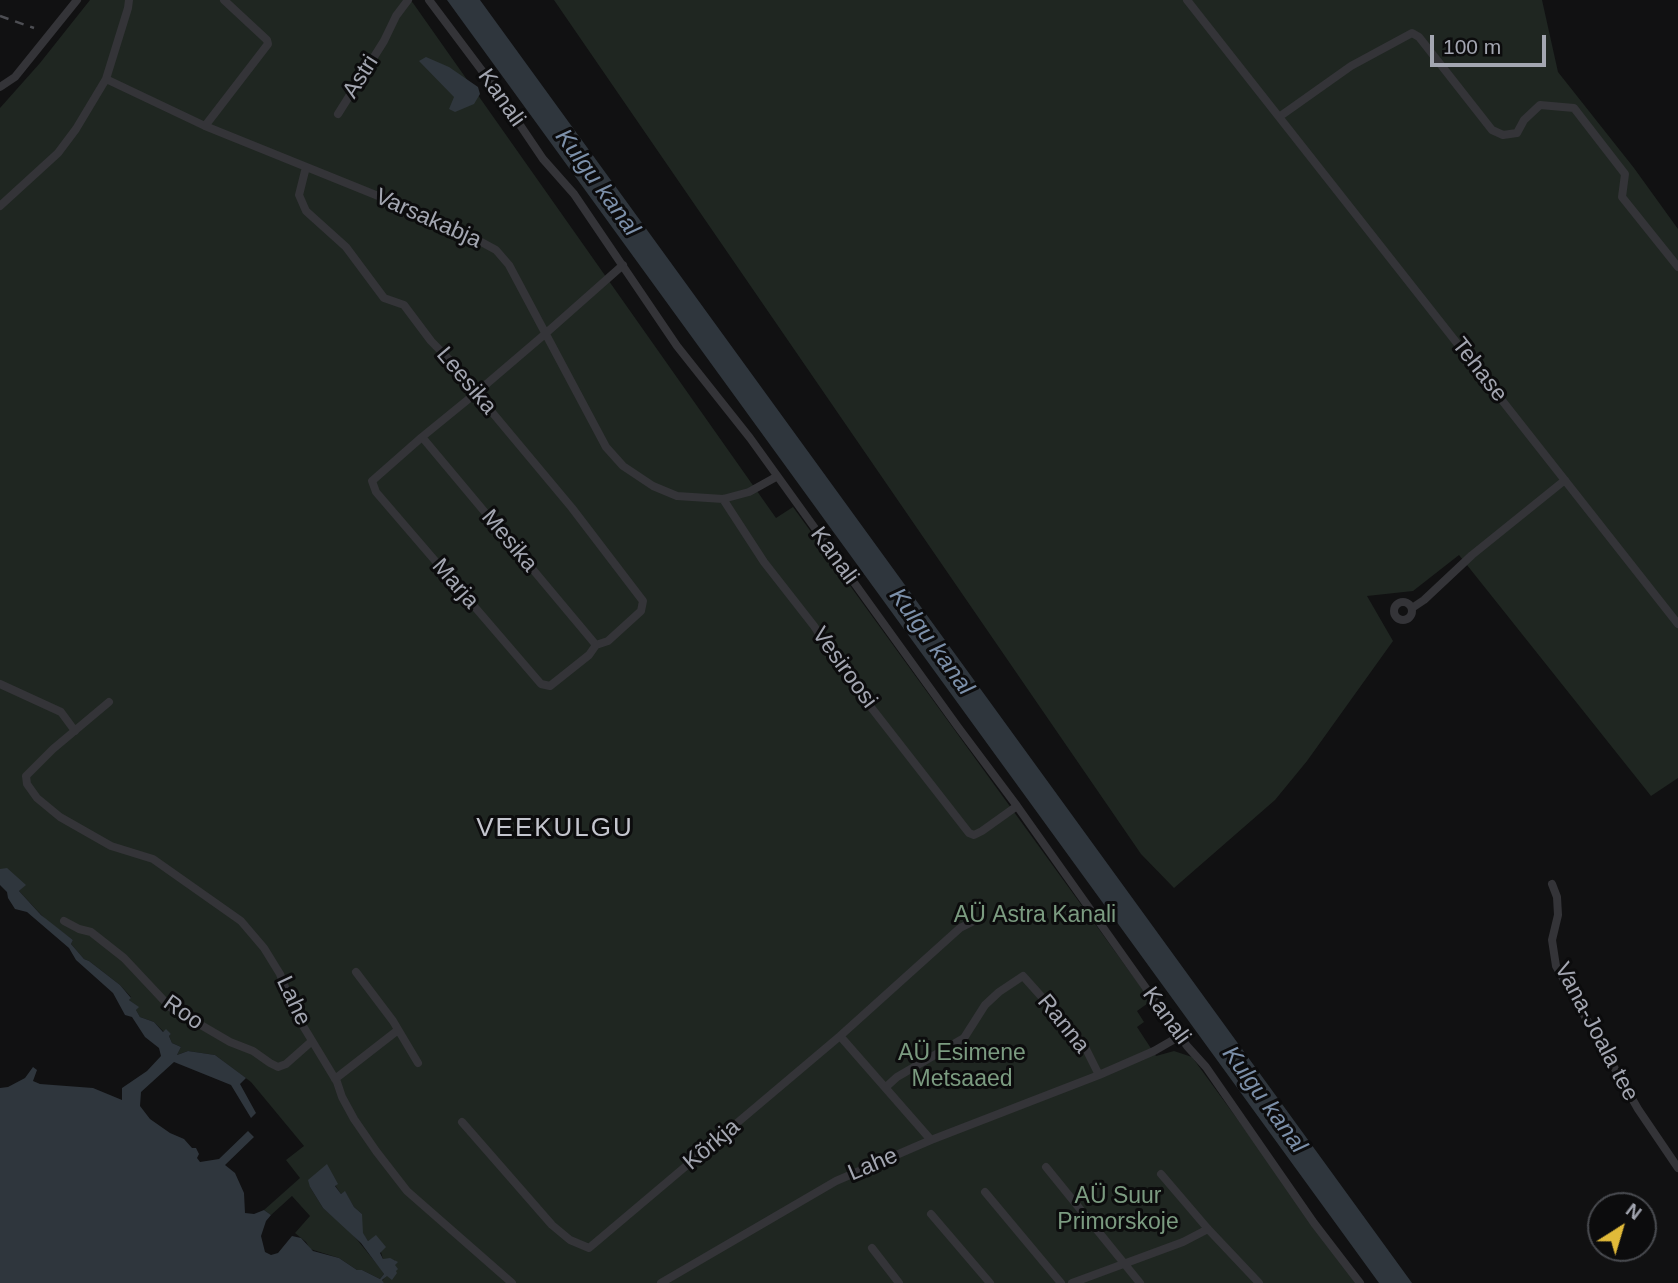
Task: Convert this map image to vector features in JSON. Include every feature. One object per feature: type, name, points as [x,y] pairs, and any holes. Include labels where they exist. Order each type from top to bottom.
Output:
[{"type":"street","points":[[0,87],[15,76],[77,0]]},
{"type":"street","points":[[0,206],[58,153],[76,129],[106,79],[128,9],[128,0]]},
{"type":"street","points":[[205,126],[268,44],[267,40],[224,0]]},
{"type":"street","name":"Astri","points":[[338,114],[408,0]]},
{"type":"street","name":"Kanali","points":[[429,0],[495,88],[543,159],[574,194],[677,346],[750,438],[1180,1036],[1206,1067],[1314,1223],[1360,1283]]},
{"type":"street","name":"Tehase","points":[[1187,0],[1678,624]]},
{"type":"street","points":[[1279,117],[1352,66],[1412,33],[1419,37],[1492,130],[1503,135],[1517,133],[1524,120],[1540,105],[1574,107],[1625,174],[1622,197],[1678,267]]},
{"type":"street","name":"Varsakabja","points":[[106,79],[205,126],[450,225],[496,250],[509,265],[606,447],[624,466],[653,486],[677,496],[723,499]]},
{"type":"street","name":"Leesika","points":[[306,167],[299,195],[306,211],[346,247],[384,298],[404,305],[431,341],[472,383],[475,393],[572,508],[643,601],[641,611],[608,641],[596,645]]},
{"type":"street","points":[[422,437],[623,265]]},
{"type":"street","name":"Marja","points":[[422,437],[372,481],[376,492],[541,684],[550,686],[596,645]]},
{"type":"street","name":"Mesika","points":[[422,437],[596,645]]},
{"type":"street","points":[[723,499],[750,492],[776,477]]},
{"type":"street","points":[[1412,608],[1481,547],[1565,480]]},
{"type":"street","name":"Vesiroosi","points":[[723,499],[764,562],[814,626],[849,679],[969,833],[974,835],[982,831],[1017,806]]},
{"type":"street","points":[[0,684],[61,712],[75,732],[110,702]]},
{"type":"street","name":"Lahe","points":[[75,732],[26,776],[27,785],[37,798],[61,817],[111,846],[153,859],[241,921],[264,948],[280,974],[294,1012],[335,1079],[354,1119],[407,1191],[512,1283]]},
{"type":"street","name":"Vana-Joala tee","points":[[1552,884],[1558,906],[1552,940],[1556,966],[1638,1109],[1678,1168]]},
{"type":"street","name":"Roo","points":[[64,921],[91,932],[124,958],[170,1007],[278,1067],[286,1064],[312,1041]]},
{"type":"street","name":"Kõrkja","points":[[462,1122],[552,1225],[570,1240],[589,1248],[840,1036],[960,928],[972,922]]},
{"type":"street","points":[[356,972],[418,1063]]},
{"type":"street","name":"Ranna","points":[[886,1087],[897,1077],[964,1038],[985,1005],[1023,976],[1083,1043],[1099,1075]]},
{"type":"street","points":[[335,1079],[398,1030]]},
{"type":"street","points":[[840,1036],[931,1140]]},
{"type":"street","name":"Lahe","points":[[661,1283],[836,1181],[931,1140],[1099,1075],[1154,1051],[1180,1036]]},
{"type":"street","points":[[1046,1167],[1140,1283]]},
{"type":"street","points":[[1161,1174],[1259,1283]]},
{"type":"street","points":[[985,1192],[1061,1283]]},
{"type":"street","points":[[931,1214],[990,1283]]},
{"type":"street","points":[[1072,1283],[1183,1242],[1208,1229]]},
{"type":"street","points":[[872,1248],[899,1283]]},
{"type":"green space","points":[[90,0],[410,0],[413,3],[776,518],[793,507],[1151,1001],[1137,1011],[1144,1022],[1137,1027],[1156,1056],[1174,1051],[1192,1057],[1357,1283],[384,1283],[382,1281],[387,1275],[395,1271],[395,1260],[383,1259],[376,1236],[368,1241],[362,1233],[362,1214],[345,1192],[341,1194],[335,1185],[337,1184],[310,1187],[323,1208],[350,1231],[381,1269],[384,1274],[380,1279],[357,1270],[339,1258],[310,1249],[295,1233],[310,1216],[292,1196],[271,1215],[264,1210],[300,1178],[286,1160],[304,1146],[251,1082],[215,1055],[188,1051],[177,1055],[181,1047],[172,1043],[169,1036],[171,1034],[164,1032],[154,1022],[140,1017],[136,1010],[138,1007],[129,1000],[131,997],[120,985],[84,959],[71,944],[73,940],[46,920],[19,891],[25,885],[0,869],[0,108]]},
{"type":"green space","points":[[554,0],[1542,0],[1558,72],[1678,229],[1678,778],[1651,796],[1459,555],[1413,591],[1367,596],[1393,641],[1307,761],[1275,800],[1174,888],[1141,854]]},
{"type":"water","name":"Kulgu kanal","points":[[447,0],[480,0],[1412,1283],[1379,1283]]},
{"type":"water","points":[[426,57],[449,67],[478,87],[480,94],[474,104],[455,112],[449,109],[454,97],[419,61]]},
{"type":"water","points":[[7,868],[26,885],[19,891],[41,915],[73,940],[71,944],[84,959],[120,985],[131,998],[129,1000],[139,1007],[136,1010],[140,1017],[154,1022],[163,1032],[166,1029],[171,1034],[169,1036],[172,1043],[181,1047],[177,1055],[188,1051],[215,1055],[246,1078],[240,1084],[256,1113],[251,1118],[231,1085],[174,1062],[141,1092],[140,1106],[150,1119],[184,1139],[192,1148],[196,1148],[200,1162],[219,1159],[248,1131],[254,1137],[225,1165],[235,1173],[244,1193],[245,1213],[254,1214],[264,1210],[271,1215],[261,1236],[265,1252],[271,1255],[278,1253],[292,1236],[301,1238],[313,1251],[339,1258],[357,1270],[380,1279],[384,1274],[361,1243],[323,1208],[310,1187],[308,1180],[327,1164],[338,1184],[335,1186],[341,1194],[345,1191],[354,1207],[362,1214],[363,1233],[368,1241],[376,1235],[386,1247],[380,1253],[383,1259],[390,1258],[398,1262],[395,1265],[397,1273],[392,1280],[387,1276],[382,1280],[384,1283],[0,1283],[0,1088],[25,1078],[33,1067],[37,1070],[33,1081],[40,1084],[93,1088],[122,1100],[122,1088],[147,1071],[161,1056],[159,1048],[145,1037],[132,1017],[125,1015],[113,993],[76,960],[69,948],[27,912],[15,909],[7,892],[0,885],[0,869]]},
{"type":"railway","points":[[0,16],[34,28]]},
{"type":"district","name":"VEEKULGU","points":[[555,829]]},
{"type":"park label","name":"AÜ Astra Kanali","points":[[1035,916]]},
{"type":"park label","name":"AÜ Esimene Metsaaed","points":[[962,1067]]},
{"type":"park label","name":"AÜ Suur Primorskoje","points":[[1118,1210]]}]
